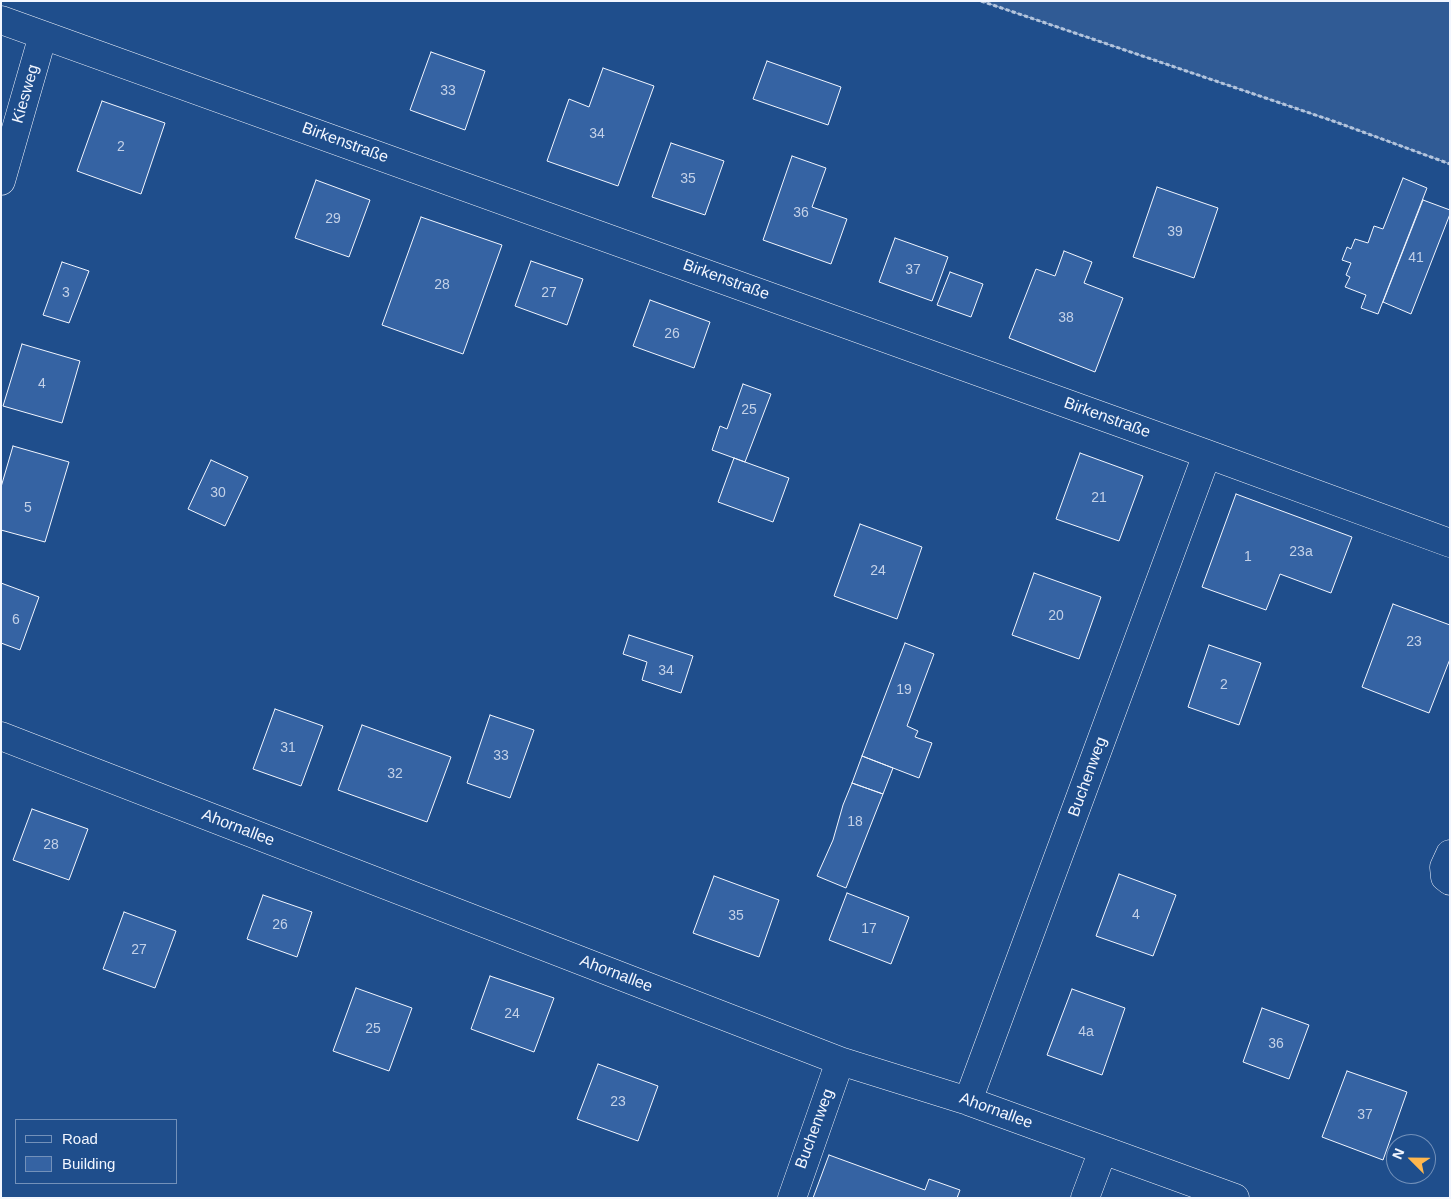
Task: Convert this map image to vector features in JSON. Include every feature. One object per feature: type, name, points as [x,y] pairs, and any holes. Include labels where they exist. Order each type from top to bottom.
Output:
[{"type":"street","name":"Birkenstraße","points":[[1,20],[1450,543]]},
{"type":"street","name":"Kiesweg","points":[[1,181],[43,35]]},
{"type":"street","name":"Buchenweg","points":[[968,1101],[1207,454]]},
{"type":"street","name":"Ahornallee","points":[[1,736],[840,1061],[968,1101],[1235,1198]]},
{"type":"street","points":[[1450,854],[1444,867],[1445,877],[1450,881]]},
{"type":"street","name":"Buchenweg","points":[[792,1198],[840,1061]]},
{"type":"street","points":[[1085,1198],[1103,1150]]},
{"type":"path","points":[[981,1],[1333,121],[1450,164]]},
{"type":"shaded area","points":[[981,1],[1450,1],[1450,164],[1333,121]]},
{"type":"building","points":[[431,52],[485,71],[465,130],[410,110]]},
{"type":"building","points":[[767,61],[841,87],[828,125],[753,99]]},
{"type":"building","points":[[603,68],[654,86],[618,186],[547,161],[569,99],[589,107]]},
{"type":"building","points":[[102,101],[165,123],[141,194],[77,171]]},
{"type":"building","points":[[671,143],[724,161],[705,215],[652,197]]},
{"type":"building","points":[[792,156],[826,168],[812,207],[847,219],[831,264],[763,240]]},
{"type":"building","points":[[1403,178],[1427,188],[1378,314],[1361,308],[1366,295],[1345,287],[1350,277],[1346,275],[1351,263],[1342,260],[1347,247],[1351,249],[1355,239],[1368,243],[1374,226],[1383,229]]},
{"type":"building","points":[[316,180],[370,200],[349,257],[295,238]]},
{"type":"building","points":[[1157,187],[1218,208],[1194,278],[1133,257]]},
{"type":"building","points":[[1423,200],[1450,210],[1450,214],[1411,314],[1383,302]]},
{"type":"building","points":[[421,217],[502,245],[463,354],[382,325]]},
{"type":"building","points":[[895,238],[948,257],[932,301],[879,282]]},
{"type":"building","points":[[1064,251],[1092,262],[1084,283],[1123,298],[1095,372],[1009,338],[1036,269],[1055,276]]},
{"type":"building","points":[[531,261],[583,279],[567,325],[515,306]]},
{"type":"building","points":[[62,262],[89,271],[69,323],[43,315]]},
{"type":"building","points":[[950,272],[983,284],[971,317],[937,305]]},
{"type":"building","points":[[650,300],[710,322],[694,368],[633,346]]},
{"type":"building","points":[[22,344],[80,361],[62,423],[3,406]]},
{"type":"building","points":[[743,384],[771,394],[745,462],[712,450],[720,426],[727,429]]},
{"type":"building","points":[[13,446],[69,462],[45,542],[1,530],[1,487]]},
{"type":"building","points":[[1080,453],[1143,476],[1119,541],[1056,519]]},
{"type":"building","points":[[734,458],[789,478],[773,522],[718,502]]},
{"type":"building","points":[[211,460],[248,477],[225,526],[188,509]]},
{"type":"building","points":[[1236,494],[1352,537],[1331,593],[1280,574],[1266,610],[1202,587]]},
{"type":"building","points":[[860,524],[922,547],[897,619],[834,596]]},
{"type":"building","points":[[1034,573],[1101,597],[1079,659],[1012,635]]},
{"type":"building","points":[[1,583],[39,597],[20,650],[1,643]]},
{"type":"building","points":[[1393,604],[1450,625],[1450,659],[1429,713],[1362,687]]},
{"type":"building","points":[[629,635],[693,656],[681,693],[642,680],[647,662],[623,654]]},
{"type":"building","points":[[905,643],[934,654],[907,726],[918,731],[915,737],[932,743],[919,778],[862,756]]},
{"type":"building","points":[[1209,645],[1261,663],[1239,725],[1188,707]]},
{"type":"building","points":[[275,709],[323,726],[301,786],[253,769]]},
{"type":"building","points":[[490,715],[534,730],[510,798],[467,783]]},
{"type":"building","points":[[362,725],[451,757],[427,822],[338,790]]},
{"type":"building","points":[[862,756],[893,768],[883,794],[852,783]]},
{"type":"building","points":[[852,783],[883,794],[846,888],[817,876],[833,840],[843,805]]},
{"type":"building","points":[[32,809],[88,829],[69,880],[13,860]]},
{"type":"building","points":[[1119,874],[1176,895],[1153,956],[1096,936]]},
{"type":"building","points":[[714,876],[779,900],[759,957],[693,933]]},
{"type":"building","points":[[847,893],[909,917],[891,964],[829,940]]},
{"type":"building","points":[[263,895],[312,912],[297,957],[247,939]]},
{"type":"building","points":[[124,912],[176,931],[155,988],[103,969]]},
{"type":"building","points":[[490,976],[554,998],[534,1052],[471,1029]]},
{"type":"building","points":[[356,988],[412,1008],[389,1071],[333,1051]]},
{"type":"building","points":[[1072,989],[1125,1008],[1102,1075],[1047,1055]]},
{"type":"building","points":[[1262,1008],[1309,1025],[1289,1079],[1243,1062]]},
{"type":"building","points":[[598,1064],[658,1086],[638,1141],[577,1119]]},
{"type":"building","points":[[1347,1071],[1407,1092],[1392,1134],[1386,1134],[1386,1152],[1383,1160],[1322,1137]]},
{"type":"building","points":[[829,1155],[925,1190],[929,1179],[960,1190],[957,1198],[813,1198]]}]
